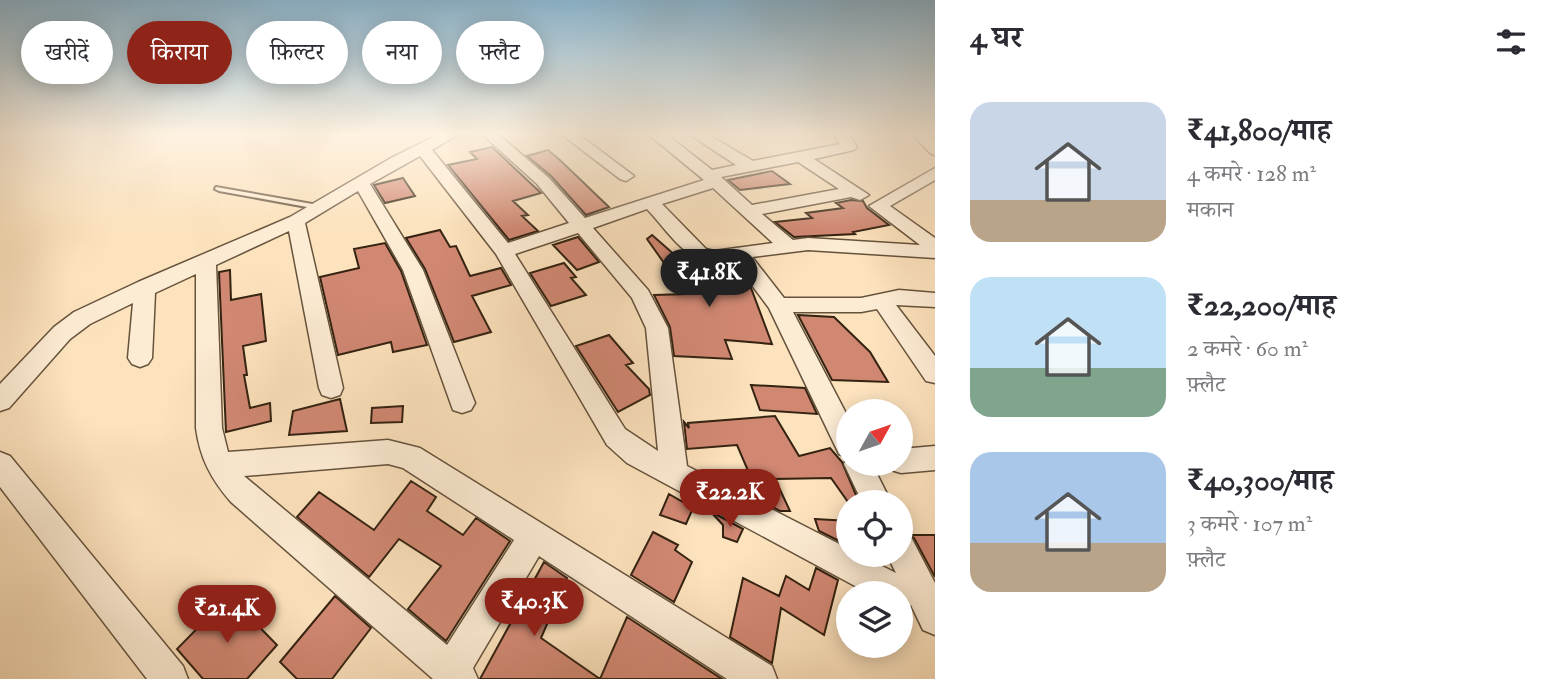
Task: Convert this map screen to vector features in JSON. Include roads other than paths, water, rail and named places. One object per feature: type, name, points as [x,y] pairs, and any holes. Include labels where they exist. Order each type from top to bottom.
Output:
[{"type":"street","points":[[0,401],[62,333],[82,318],[296,220],[385,166]]},
{"type":"street","points":[[439,166],[504,251],[616,437],[637,454],[876,581]]},
{"type":"street","points":[[525,166],[542,181],[641,295],[657,328],[674,474]]},
{"type":"street","points":[[612,166],[626,176]]},
{"type":"street","points":[[698,166],[787,245]]},
{"type":"street","points":[[504,251],[651,203],[712,178],[758,166]]},
{"type":"street","points":[[814,166],[933,243]]},
{"type":"street","points":[[878,206],[935,173]]},
{"type":"street","points":[[361,182],[413,270],[462,403]]},
{"type":"street","points":[[748,211],[853,191]]},
{"type":"street","points":[[651,203],[699,253],[707,257],[787,245],[933,243]]},
{"type":"street","points":[[296,220],[331,388]]},
{"type":"street","points":[[738,253],[778,305],[836,415]]},
{"type":"street","points":[[206,260],[209,428],[213,454],[219,465],[241,492],[456,675],[533,537]]},
{"type":"street","points":[[140,358],[145,287]]},
{"type":"street","points":[[778,305],[861,305],[899,298],[935,300]]},
{"type":"street","points":[[882,301],[935,374]]},
{"type":"street","points":[[219,465],[388,452],[410,457],[759,679]]},
{"type":"street","points":[[914,460],[935,458]]},
{"type":"street","points":[[0,465],[170,679]]},
{"type":"street","points":[[910,567],[934,612]]},
{"type":"street","points":[[913,601],[934,612]]},
{"type":"lane","points":[[219,189],[318,207]]}]
